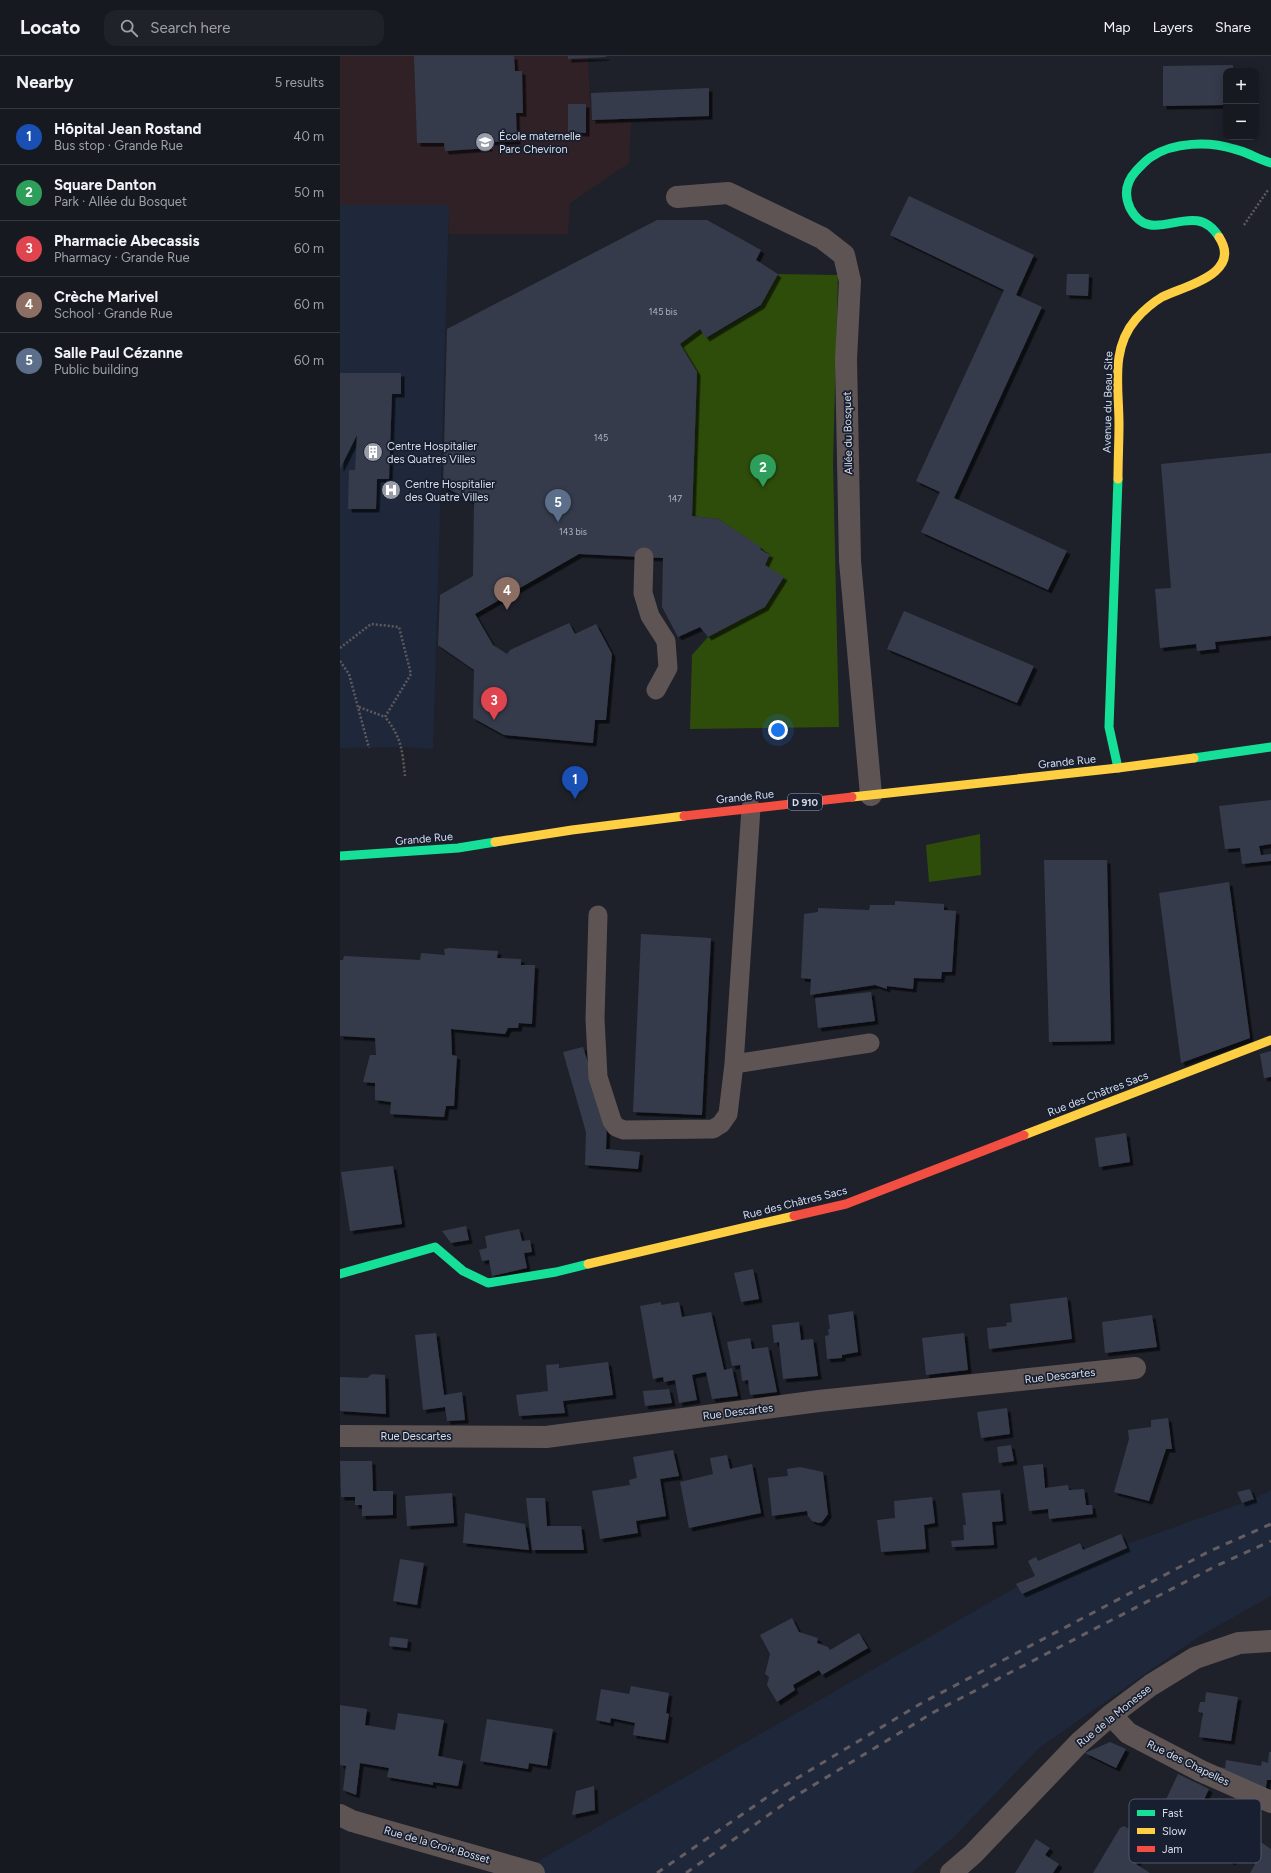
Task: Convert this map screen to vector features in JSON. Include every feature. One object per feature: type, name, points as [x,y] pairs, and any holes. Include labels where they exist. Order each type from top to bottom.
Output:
[{"type":"street","points":[[1219,233],[1205,223],[1189,219],[1156,227],[1144,224],[1132,212],[1127,199],[1128,181],[1136,170],[1152,155],[1176,147],[1198,144],[1229,147],[1271,163]]},
{"type":"street","name":"Allée du Bosquet","points":[[677,197],[728,193],[822,238],[844,255],[850,281],[846,359],[850,561],[871,795]]},
{"type":"street","name":"Avenue du Beau Site","points":[[1118,768],[1109,727],[1120,423],[1118,356],[1123,340],[1137,317],[1160,299],[1209,276],[1221,265],[1224,251],[1219,233]]},
{"type":"street","name":"Grande Rue","points":[[340,856],[458,848],[572,830],[751,808],[1118,768],[1271,747]]},
{"type":"street","name":"Rue des Châtres Sacs","points":[[340,1274],[434,1247],[463,1271],[488,1283],[556,1272],[846,1204],[1271,1040]]},
{"type":"street","name":"Rue Descartes","points":[[340,1436],[546,1437],[820,1401],[1135,1368]]},
{"type":"street","name":"Rue de la Monesse","points":[[951,1873],[973,1854],[1080,1742],[1111,1715],[1151,1685],[1195,1658],[1239,1643],[1271,1640]]},
{"type":"street","name":"Rue des Chapelles","points":[[1111,1715],[1128,1733],[1201,1771],[1271,1802]]},
{"type":"street","name":"Rue de la Croix Bosset","points":[[340,1815],[352,1821],[534,1873]]},
{"type":"lane","points":[[644,557],[642,593],[650,616],[666,641],[668,668],[656,690]]},
{"type":"lane","points":[[598,915],[595,1019],[598,1077],[612,1121],[616,1127],[624,1130],[713,1129],[721,1124],[728,1114],[734,1064],[751,808]]},
{"type":"lane","points":[[734,1064],[870,1043]]},
{"type":"path","points":[[1219,233],[1246,224],[1268,188]]},
{"type":"path","points":[[340,648],[371,624],[399,627],[411,674],[385,716]]},
{"type":"path","points":[[340,661],[349,674],[369,748]]},
{"type":"path","points":[[359,707],[385,716],[396,730],[402,747],[405,776]]},
{"type":"shaded area","name":"École maternelle Parc Cheviron","points":[[340,56],[568,56],[568,59],[588,58],[591,121],[631,121],[629,163],[570,203],[568,234],[449,234],[449,205],[340,205]]},
{"type":"shaded area","name":"Centre Hospitalier des Quatre Villes","points":[[340,205],[449,205],[433,749],[402,747],[340,748]]},
{"type":"shaded area","points":[[1271,1490],[1271,1596],[1198,1637],[1039,1748],[953,1838],[912,1873],[523,1873],[542,1859],[1034,1577],[1254,1499]]},
{"type":"green space","points":[[778,274],[838,275],[833,463],[839,727],[690,729],[692,655],[708,637],[765,607],[784,578],[765,565],[770,554],[760,549],[760,547],[718,519],[692,516],[680,344],[700,329],[707,338],[761,306]]},
{"type":"green space","points":[[980,834],[981,875],[929,882],[926,845]]},
{"type":"building","points":[[414,56],[514,56],[515,71],[522,71],[523,113],[516,113],[517,141],[487,142],[489,148],[445,151],[444,143],[417,143]]},
{"type":"building","points":[[568,56],[606,56],[606,57],[568,59]]},
{"type":"building","points":[[1233,65],[1233,68],[1223,68],[1223,105],[1163,106],[1163,66]]},
{"type":"building","points":[[709,88],[709,116],[592,120],[591,93]]},
{"type":"building","points":[[568,104],[586,104],[586,133],[568,132]]},
{"type":"building","points":[[909,196],[1034,255],[1016,295],[1042,307],[954,498],[1067,551],[1048,590],[921,532],[940,492],[916,481],[1004,290],[890,235]]},
{"type":"building","points":[[657,220],[707,220],[761,250],[756,260],[778,274],[761,305],[706,338],[700,329],[680,344],[697,372],[692,516],[718,519],[761,547],[760,549],[770,554],[765,565],[784,577],[765,607],[708,637],[700,627],[678,637],[662,607],[663,558],[579,554],[475,614],[493,645],[507,654],[510,650],[569,623],[575,634],[596,624],[612,654],[606,720],[595,720],[593,743],[504,735],[473,718],[474,670],[438,645],[440,595],[473,576],[474,503],[443,486],[447,329]]},
{"type":"building","points":[[1067,274],[1089,274],[1088,296],[1066,295]]},
{"type":"building","name":"Centre Hospitalier des Quatres Villes","points":[[340,373],[401,373],[401,394],[392,394],[389,479],[377,479],[376,509],[348,509],[349,470],[355,470],[357,435],[340,469]]},
{"type":"building","points":[[1271,453],[1271,636],[1215,642],[1216,649],[1197,651],[1196,644],[1160,648],[1155,589],[1171,588],[1161,464]]},
{"type":"building","points":[[904,611],[1034,666],[1017,703],[887,649]]},
{"type":"building","points":[[1271,800],[1271,844],[1259,846],[1261,855],[1271,854],[1271,861],[1242,864],[1240,848],[1225,849],[1219,806]]},
{"type":"building","points":[[1044,860],[1107,860],[1111,1041],[1049,1042]]},
{"type":"building","points":[[1229,882],[1250,1038],[1181,1063],[1159,893]]},
{"type":"building","points":[[895,901],[944,904],[944,910],[956,911],[952,972],[942,972],[941,979],[914,978],[913,989],[887,986],[887,989],[875,985],[810,995],[811,979],[801,978],[804,914],[818,912],[818,908],[869,910],[870,905],[895,905]]},
{"type":"building","points":[[641,934],[711,938],[702,1115],[633,1112]]},
{"type":"building","points":[[444,949],[498,951],[497,958],[521,959],[521,965],[535,965],[532,1024],[519,1023],[518,1028],[508,1028],[505,1034],[451,1029],[452,1055],[457,1056],[454,1106],[446,1106],[444,1117],[390,1114],[391,1102],[375,1100],[375,1083],[363,1082],[370,1055],[376,1055],[375,1038],[340,1036],[340,960],[343,960],[344,956],[420,960],[421,953],[445,955]]},
{"type":"building","points":[[871,992],[875,1021],[818,1028],[815,998]]},
{"type":"building","points":[[583,1047],[607,1122],[606,1149],[640,1152],[638,1169],[585,1165],[586,1132],[563,1052]]},
{"type":"building","points":[[1271,1051],[1271,1077],[1264,1078],[1260,1054]]},
{"type":"building","points":[[1126,1133],[1130,1162],[1099,1167],[1095,1138]]},
{"type":"building","points":[[393,1166],[402,1224],[350,1231],[341,1172]]},
{"type":"building","points":[[466,1226],[469,1240],[451,1243],[442,1231]]},
{"type":"building","points":[[519,1229],[522,1241],[530,1240],[532,1252],[524,1253],[527,1268],[492,1276],[489,1260],[482,1261],[479,1250],[487,1248],[485,1236]]},
{"type":"building","points":[[753,1269],[759,1299],[741,1302],[734,1273]]},
{"type":"building","points":[[1067,1297],[1072,1339],[989,1349],[987,1328],[1007,1326],[1006,1323],[1012,1322],[1010,1304]]},
{"type":"building","points":[[661,1302],[661,1305],[679,1302],[682,1317],[711,1312],[724,1370],[732,1368],[738,1396],[712,1399],[706,1372],[692,1375],[697,1400],[679,1403],[675,1380],[664,1382],[663,1377],[653,1379],[640,1306]]},
{"type":"building","points":[[853,1311],[858,1352],[842,1355],[842,1358],[827,1359],[825,1336],[829,1335],[828,1329],[830,1329],[828,1315]]},
{"type":"building","points":[[1152,1315],[1157,1347],[1105,1353],[1102,1322]]},
{"type":"building","points":[[799,1322],[801,1340],[813,1339],[818,1376],[783,1379],[779,1342],[774,1343],[772,1325]]},
{"type":"building","points":[[436,1333],[444,1395],[462,1392],[465,1420],[447,1421],[445,1407],[423,1410],[415,1335]]},
{"type":"building","points":[[964,1333],[968,1370],[926,1375],[922,1338]]},
{"type":"building","points":[[750,1338],[752,1349],[768,1347],[777,1392],[750,1395],[748,1380],[742,1381],[740,1365],[732,1366],[727,1342]]},
{"type":"building","points":[[608,1362],[613,1395],[563,1401],[565,1413],[519,1416],[516,1395],[548,1391],[546,1365],[559,1364],[559,1368]]},
{"type":"building","points":[[372,1374],[385,1375],[386,1414],[340,1411],[340,1377],[367,1378]]},
{"type":"building","points":[[669,1389],[672,1403],[645,1406],[643,1391]]},
{"type":"building","points":[[1007,1408],[1010,1434],[981,1438],[977,1412]]},
{"type":"building","points":[[1168,1418],[1172,1449],[1166,1449],[1149,1501],[1114,1492],[1129,1439],[1128,1430],[1151,1427],[1151,1420]]},
{"type":"building","points":[[1011,1445],[1014,1461],[999,1463],[997,1447]]},
{"type":"building","points":[[673,1450],[679,1476],[660,1479],[666,1516],[636,1521],[638,1533],[600,1539],[592,1491],[630,1485],[629,1480],[637,1478],[633,1457]]},
{"type":"building","points":[[727,1455],[730,1469],[752,1464],[761,1513],[689,1528],[680,1482],[713,1474],[710,1458]]},
{"type":"building","points":[[340,1461],[372,1461],[373,1491],[393,1491],[393,1515],[362,1516],[362,1505],[355,1505],[355,1497],[341,1497]]},
{"type":"building","points":[[1043,1464],[1045,1488],[1068,1485],[1069,1490],[1084,1489],[1086,1505],[1092,1505],[1093,1514],[1049,1519],[1048,1509],[1029,1511],[1023,1466]]},
{"type":"building","points":[[800,1467],[823,1472],[828,1514],[822,1522],[819,1523],[812,1521],[808,1516],[807,1511],[772,1516],[768,1478],[788,1476],[787,1469]]},
{"type":"building","points":[[1250,1489],[1254,1499],[1242,1503],[1237,1492]]},
{"type":"building","points":[[1000,1490],[1003,1521],[992,1522],[994,1545],[952,1547],[951,1541],[964,1540],[963,1525],[966,1525],[962,1493]]},
{"type":"building","points":[[452,1493],[454,1523],[407,1526],[405,1496]]},
{"type":"building","points":[[932,1497],[935,1523],[924,1525],[926,1549],[881,1552],[877,1520],[895,1518],[894,1501]]},
{"type":"building","points":[[526,1498],[545,1498],[547,1526],[581,1526],[584,1550],[532,1550]]},
{"type":"building","points":[[465,1513],[525,1524],[529,1550],[463,1543]]},
{"type":"building","points":[[1121,1534],[1127,1548],[1022,1594],[1016,1584],[1035,1576],[1028,1561],[1036,1557],[1038,1561],[1080,1543],[1083,1550]]},
{"type":"building","points":[[400,1559],[424,1563],[417,1605],[393,1601]]},
{"type":"building","points":[[792,1618],[799,1632],[818,1638],[817,1643],[828,1647],[830,1650],[859,1633],[868,1648],[822,1675],[819,1670],[793,1685],[795,1690],[777,1702],[767,1685],[769,1677],[765,1674],[770,1654],[760,1635]]},
{"type":"building","points":[[390,1637],[408,1639],[407,1648],[389,1646]]},
{"type":"building","points":[[631,1686],[669,1693],[666,1713],[669,1714],[665,1740],[633,1735],[635,1723],[611,1718],[610,1723],[596,1720],[601,1689],[629,1694]]},
{"type":"building","points":[[1206,1692],[1238,1697],[1231,1741],[1199,1737],[1203,1713],[1198,1712],[1200,1702],[1205,1702]]},
{"type":"building","points":[[340,1705],[367,1709],[365,1725],[395,1730],[398,1713],[444,1720],[438,1756],[463,1761],[458,1786],[433,1782],[433,1785],[387,1777],[389,1768],[360,1763],[356,1795],[343,1790],[346,1766],[340,1765]]},
{"type":"building","points":[[487,1719],[553,1729],[547,1766],[529,1763],[528,1769],[480,1761]]},
{"type":"building","points":[[1110,1742],[1126,1749],[1116,1768],[1085,1753]]},
{"type":"building","points":[[1269,1752],[1271,1752],[1271,1780],[1267,1780],[1265,1794],[1218,1767],[1225,1768],[1226,1760],[1261,1766],[1262,1761],[1268,1763]]},
{"type":"building","points":[[1178,1774],[1209,1789],[1204,1799],[1166,1799]]},
{"type":"building","points":[[594,1786],[595,1810],[572,1815],[576,1791]]},
{"type":"building","points":[[1124,1826],[1129,1829],[1129,1863],[1137,1863],[1150,1873],[1093,1873],[1120,1828]]},
{"type":"building","points":[[1036,1839],[1050,1848],[1045,1855],[1059,1864],[1053,1873],[1015,1873]]},
{"type":"building","points":[[1261,1842],[1271,1849],[1271,1873],[1250,1873],[1255,1864],[1253,1863],[1261,1863]]},
{"type":"railway","points":[[657,1873],[779,1789],[920,1704],[1210,1551],[1271,1524]]},
{"type":"railway","points":[[686,1873],[794,1797],[934,1712],[1216,1566],[1271,1541]]},
{"type":"traffic: fast","points":[[1219,237],[1209,225],[1197,221],[1150,225],[1139,220],[1130,208],[1127,198],[1128,184],[1133,175],[1147,160],[1160,152],[1170,148],[1191,144],[1224,146],[1271,163]]},
{"type":"traffic: fast","points":[[1118,479],[1109,727],[1118,768]]},
{"type":"traffic: fast","points":[[1194,758],[1271,747]]},
{"type":"traffic: fast","points":[[340,856],[458,848],[495,842]]},
{"type":"traffic: fast","points":[[340,1274],[435,1247],[463,1271],[488,1283],[556,1272],[588,1264]]},
{"type":"traffic: slow","points":[[1118,479],[1118,369],[1122,343],[1136,319],[1151,304],[1162,297],[1208,277],[1217,269],[1223,260],[1224,250],[1219,237]]},
{"type":"traffic: slow","points":[[852,797],[1118,768],[1194,758]]},
{"type":"traffic: slow","points":[[495,842],[572,830],[684,816]]},
{"type":"traffic: slow","points":[[1024,1135],[1271,1040]]},
{"type":"traffic: slow","points":[[588,1264],[794,1216]]},
{"type":"traffic: jam","points":[[684,816],[852,797]]},
{"type":"traffic: jam","points":[[794,1216],[846,1204],[1024,1135]]},
{"type":"place","name":"École maternelle Parc Cheviron","points":[[485,142]]},
{"type":"place","name":"Centre Hospitalier des Quatres Villes","points":[[373,452]]},
{"type":"place","name":"Square Danton","points":[[763,487]]},
{"type":"place","name":"Centre Hospitalier des Quatre Villes","points":[[391,490]]},
{"type":"place","name":"Salle Paul Cézanne","points":[[558,522]]},
{"type":"place","name":"Crèche Marivel","points":[[507,610]]},
{"type":"place","name":"Pharmacie Abecassis","points":[[494,720]]},
{"type":"place","name":"Hôpital Jean Rostand","points":[[575,799]]}]
